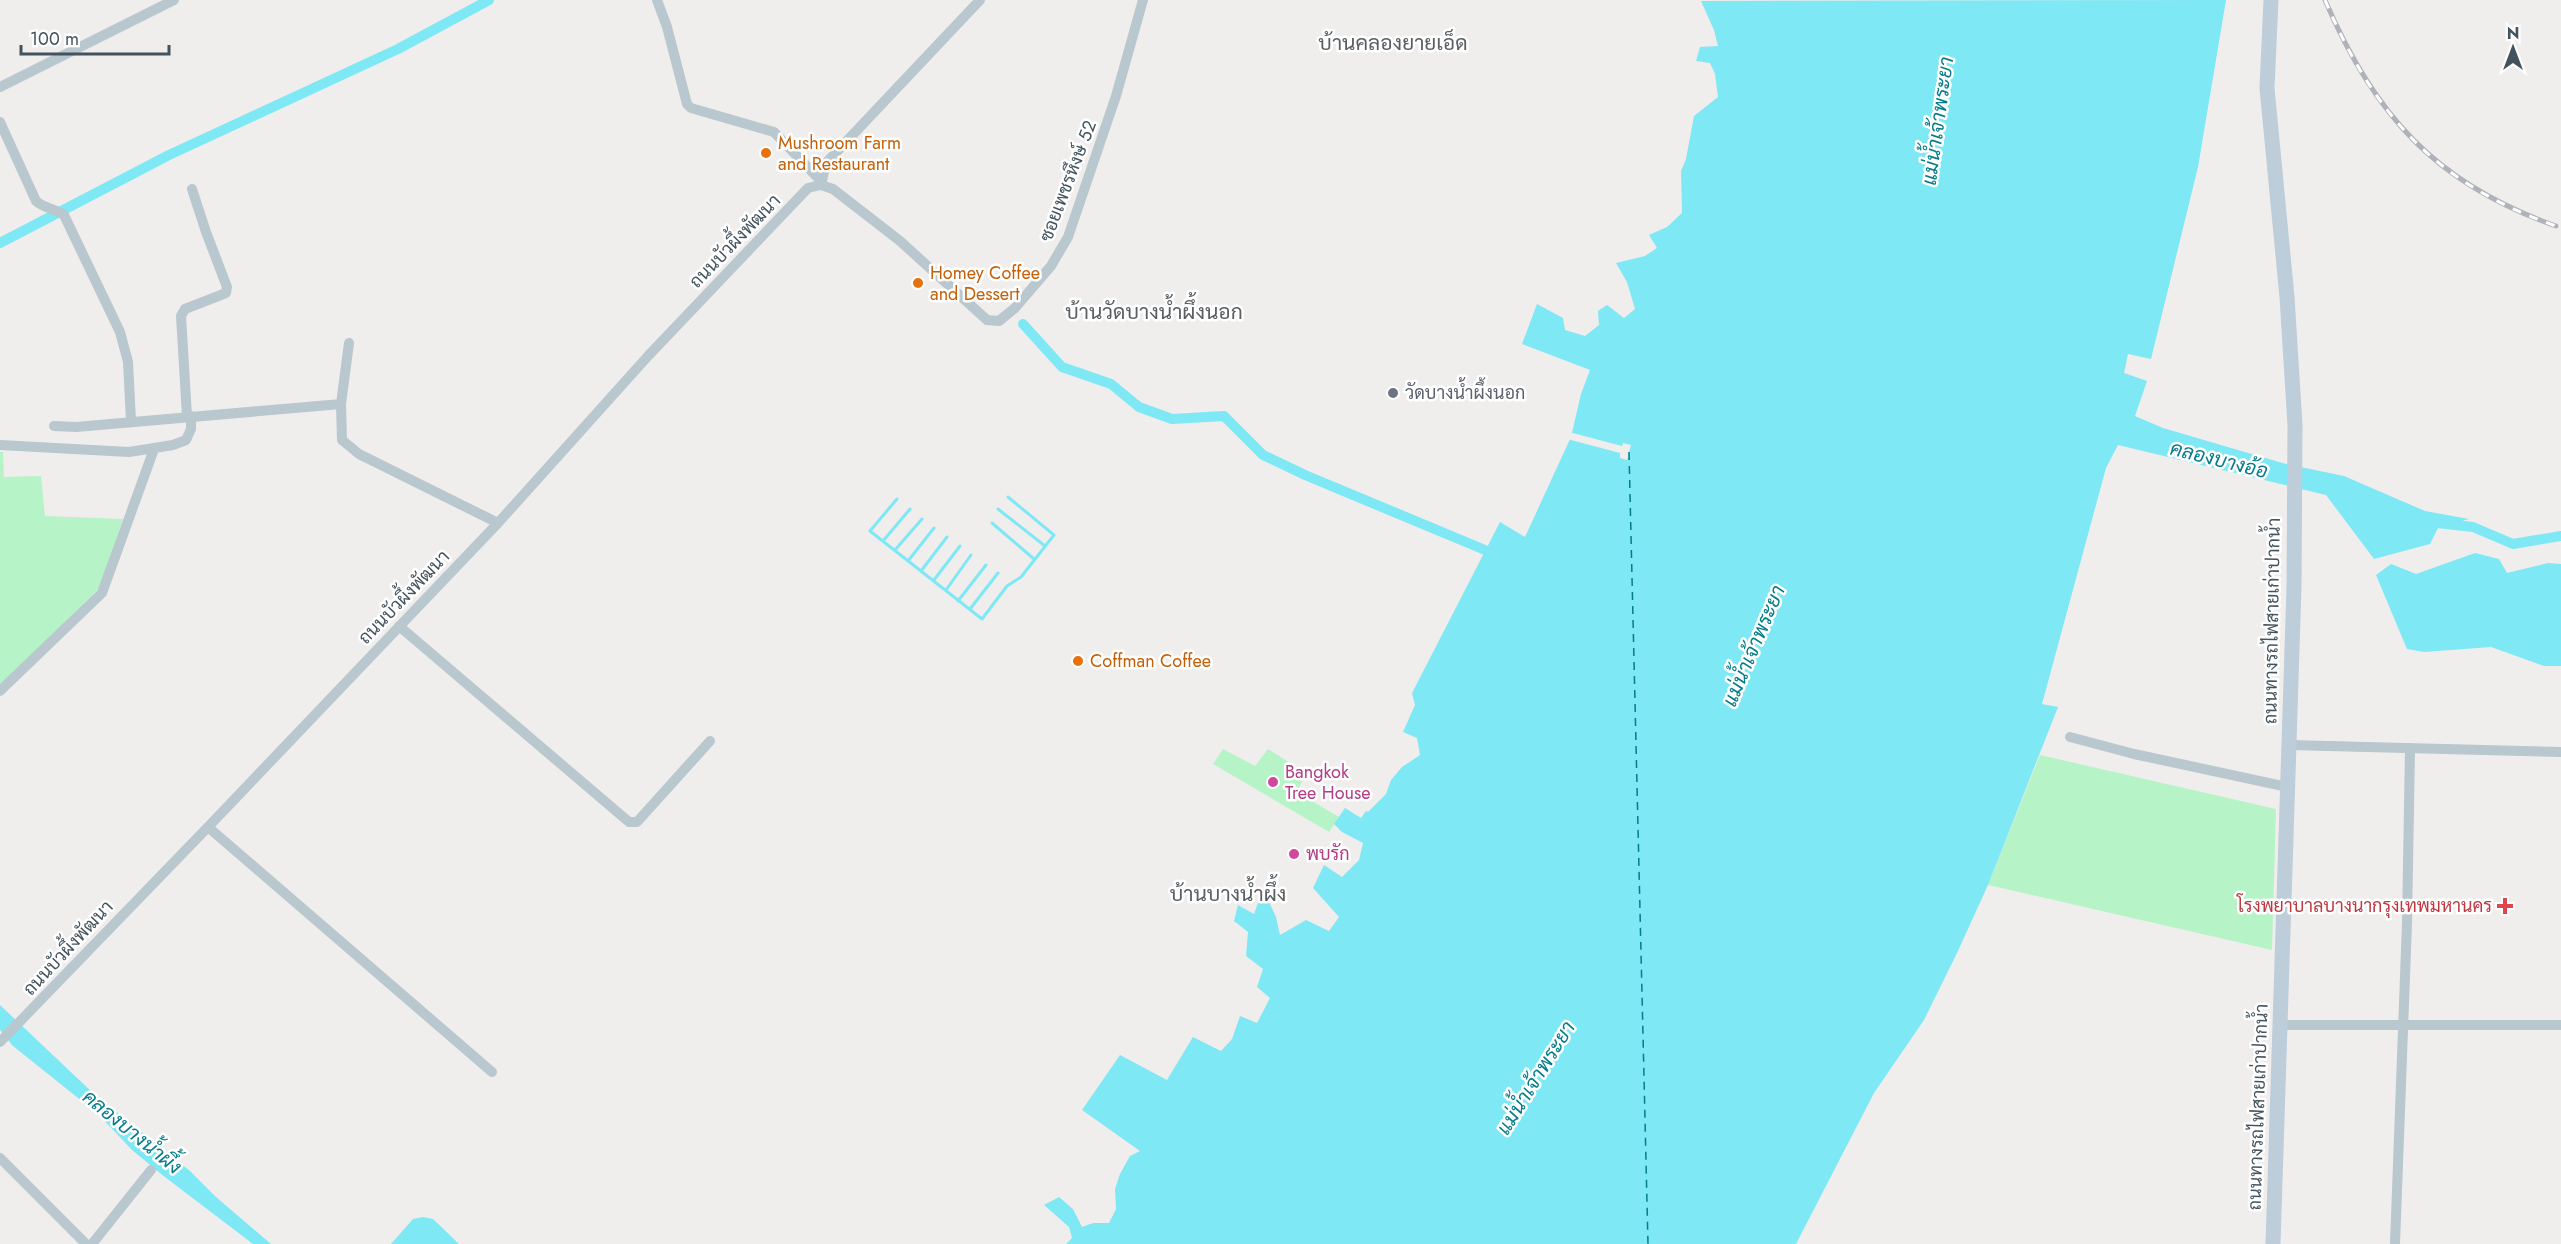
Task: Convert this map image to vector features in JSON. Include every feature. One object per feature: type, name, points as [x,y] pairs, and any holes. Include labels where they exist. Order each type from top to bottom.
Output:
[{"type":"main road","name":"ถนนทางรถไฟสายเก่าปากน้ำ","points":[[2271,0],[2267,88],[2287,297],[2295,425],[2294,587],[2272,1244]]},
{"type":"street","points":[[0,87],[174,0]]},
{"type":"street","points":[[657,0],[667,27],[687,104],[691,108],[774,132],[825,186]]},
{"type":"street","points":[[825,186],[826,163],[980,0]]},
{"type":"street","name":"ซอยเพชรหึงษ์ 52","points":[[825,186],[900,241],[987,320],[999,321],[1015,308],[1051,266],[1068,237],[1116,96],[1143,0]]},
{"type":"street","points":[[0,122],[36,201],[42,207],[59,211],[64,215],[120,332],[128,362],[131,421]]},
{"type":"street","name":"ถนนบัวผึ้งพัฒนา","points":[[0,1041],[498,523],[648,356],[808,188],[825,186]]},
{"type":"street","points":[[0,445],[129,452],[154,449],[186,440],[191,429],[181,316],[185,309],[226,293],[227,287],[192,189]]},
{"type":"street","points":[[349,343],[341,404],[340,435],[345,443],[359,454],[498,523]]},
{"type":"street","points":[[54,426],[341,404]]},
{"type":"street","points":[[0,691],[102,593],[154,449]]},
{"type":"street","points":[[399,626],[629,822],[637,822],[710,741]]},
{"type":"street","points":[[2070,737],[2134,754],[2288,786]]},
{"type":"street","points":[[2289,745],[2561,752]]},
{"type":"street","points":[[2395,1244],[2407,923],[2410,748]]},
{"type":"street","points":[[208,827],[492,1072]]},
{"type":"street","points":[[2280,1025],[2561,1025]]},
{"type":"street","points":[[0,1158],[86,1244]]},
{"type":"street","points":[[92,1244],[151,1170]]},
{"type":"green space","points":[[0,452],[3,452],[4,477],[41,476],[45,516],[123,519],[100,587],[0,688]]},
{"type":"green space","name":"Bangkok Tree House","points":[[1223,749],[1255,766],[1268,749],[1306,773],[1297,792],[1339,817],[1329,832],[1213,764]]},
{"type":"green space","points":[[2040,755],[2276,809],[2272,950],[1988,885]]},
{"type":"water","name":"แม่น้ำเจ้าพระยา","points":[[2226,0],[2198,167],[2151,359],[2128,354],[2124,373],[2147,381],[2135,416],[2163,428],[2286,464],[2344,476],[2425,511],[2469,519],[2438,528],[2430,544],[2374,559],[2326,495],[2118,445],[2106,468],[2042,704],[2058,707],[1988,885],[1924,1020],[1874,1093],[1796,1244],[1066,1244],[1072,1238],[1069,1227],[1044,1205],[1059,1197],[1073,1209],[1082,1227],[1093,1223],[1109,1223],[1116,1209],[1115,1189],[1120,1174],[1130,1156],[1140,1151],[1082,1110],[1120,1055],[1167,1080],[1193,1037],[1221,1051],[1232,1039],[1240,1016],[1257,1023],[1270,998],[1257,987],[1263,969],[1246,956],[1248,932],[1234,921],[1238,905],[1254,914],[1263,889],[1276,917],[1280,935],[1306,920],[1329,931],[1339,917],[1313,888],[1324,865],[1342,877],[1359,860],[1363,843],[1342,832],[1334,824],[1345,808],[1361,818],[1386,794],[1391,780],[1402,767],[1420,755],[1417,738],[1403,732],[1415,705],[1412,693],[1500,522],[1525,537],[1571,437],[1581,394],[1590,370],[1522,344],[1537,304],[1563,318],[1565,330],[1585,336],[1599,325],[1598,311],[1607,305],[1624,318],[1635,309],[1627,282],[1616,263],[1645,256],[1657,248],[1649,235],[1667,227],[1682,213],[1681,171],[1686,159],[1694,116],[1718,97],[1715,74],[1710,63],[1696,61],[1700,47],[1718,46],[1714,30],[1701,1]]},
{"type":"water","points":[[2475,553],[2499,559],[2507,573],[2548,563],[2561,564],[2561,666],[2544,666],[2491,647],[2424,652],[2407,649],[2376,575],[2391,564],[2416,574]]},
{"type":"water","name":"คลองบางน้ำผึ้ง","points":[[0,1005],[93,1093],[190,1171],[216,1197],[271,1244],[253,1244],[161,1174],[132,1150],[98,1114],[13,1046],[0,1030]]},
{"type":"water","points":[[423,1217],[433,1219],[459,1244],[391,1244],[413,1219]]},
{"type":"pier","points":[[1569,432],[1622,446],[1623,443],[1631,445],[1627,460],[1620,458],[1620,453],[1567,439]]},
{"type":"waterway","points":[[0,243],[169,155],[398,49],[489,0]]},
{"type":"waterway","points":[[1023,324],[1062,367],[1111,384],[1139,407],[1172,419],[1224,416],[1263,455],[1305,475],[1497,555]]},
{"type":"waterway","points":[[897,499],[870,531],[982,619],[1007,586],[1021,577],[1054,535],[1008,497]]},
{"type":"waterway","points":[[883,541],[910,509]]},
{"type":"waterway","points":[[998,509],[1045,546]]},
{"type":"waterway","points":[[895,550],[922,519]]},
{"type":"waterway","points":[[992,523],[1034,559]]},
{"type":"waterway","name":"คลองบางอ้อ","points":[[2437,523],[2473,527],[2513,544],[2561,536]]},
{"type":"waterway","points":[[908,561],[934,528]]},
{"type":"waterway","points":[[921,571],[947,537]]},
{"type":"waterway","points":[[934,580],[960,546]]},
{"type":"waterway","points":[[946,590],[971,555]]},
{"type":"waterway","points":[[958,601],[986,565]]},
{"type":"waterway","points":[[970,609],[998,573]]},
{"type":"ferry route","points":[[1629,452],[1648,1244]]},
{"type":"railway","points":[[2325,0],[2344,41],[2365,78],[2388,111],[2414,140],[2443,166],[2476,189],[2514,209],[2556,226]]},
{"type":"place","name":"Mushroom Farm and Restaurant","points":[[766,153]]},
{"type":"place","name":"Homey Coffee and Dessert","points":[[918,283]]},
{"type":"place","name":"วัดบางน้ำผึ้งนอก","points":[[1393,393]]},
{"type":"place","name":"Coffman Coffee","points":[[1078,661]]},
{"type":"place","name":"Bangkok Tree House","points":[[1273,782]]},
{"type":"place","name":"พบรัก","points":[[1294,854]]},
{"type":"place","name":"โรงพยาบาลบางนากรุงเทพมหานคร","points":[[2505,906]]},
{"type":"district","name":"บ้านคลองยายเอ็ด","points":[[1393,43]]},
{"type":"district","name":"บ้านวัดบางน้ำผึ้งนอก","points":[[1154,312]]},
{"type":"district","name":"บ้านบางน้ำผึ้ง","points":[[1228,894]]}]
